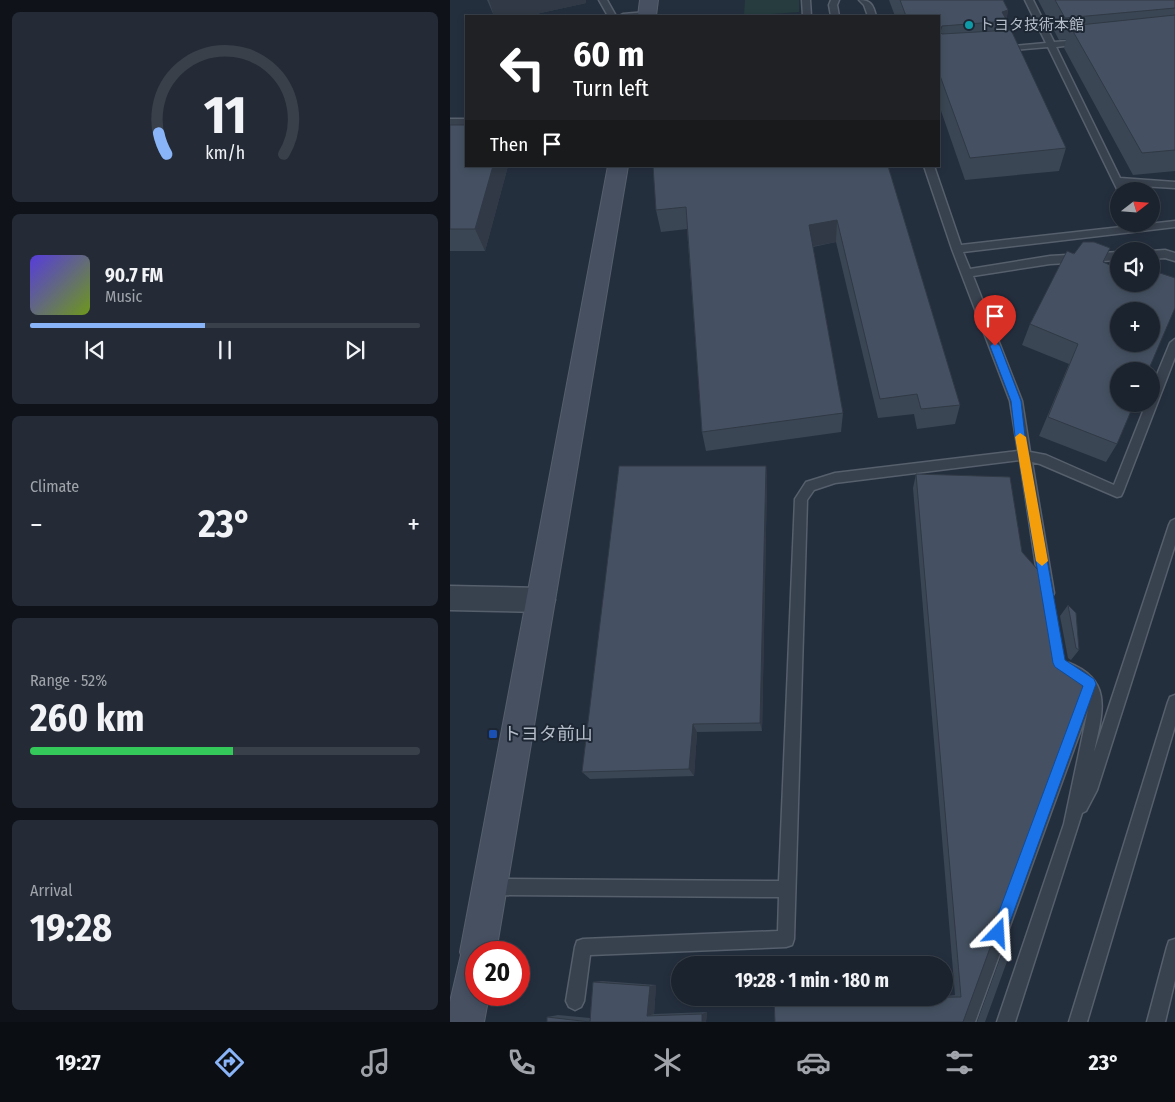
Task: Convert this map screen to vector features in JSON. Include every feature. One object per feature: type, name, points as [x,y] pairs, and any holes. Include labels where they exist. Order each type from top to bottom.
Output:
[{"type":"street","points":[[450,124],[465,124]]},
{"type":"street","points":[[480,941],[618,167]]},
{"type":"street","points":[[450,598],[542,600]]},
{"type":"street","points":[[466,1022],[469,1006]]},
{"type":"lane","points":[[603,0],[611,15]]},
{"type":"lane","points":[[806,0],[807,15]]},
{"type":"lane","points":[[835,0],[833,5],[835,15]]},
{"type":"lane","points":[[863,0],[868,4],[872,15]]},
{"type":"lane","points":[[1029,0],[1117,180],[1175,185]]},
{"type":"lane","points":[[627,15],[648,10]]},
{"type":"lane","points":[[995,49],[1090,41]]},
{"type":"lane","points":[[929,167],[957,249],[1016,401],[1023,455],[1050,606]]},
{"type":"lane","points":[[1160,225],[1175,224]]},
{"type":"lane","points":[[957,249],[1110,230]]},
{"type":"lane","points":[[1160,254],[1175,257]]},
{"type":"lane","points":[[966,273],[1050,260],[1110,257]]},
{"type":"lane","points":[[575,1001],[583,947],[786,938],[800,498],[810,486],[835,478],[1023,455],[1042,459],[1117,492],[1175,343]]},
{"type":"lane","points":[[1072,824],[1089,790],[1175,525]]},
{"type":"lane","points":[[1006,1022],[1072,824],[1096,711],[1095,694],[1090,684],[1060,663]]},
{"type":"lane","points":[[966,1022],[1090,684]]},
{"type":"lane","points":[[1078,1022],[1175,702]]},
{"type":"lane","points":[[491,887],[787,889]]},
{"type":"lane","points":[[1156,1022],[1175,947]]},
{"type":"green space","points":[[745,0],[799,0],[799,12],[744,15]]},
{"type":"building","points":[[900,0],[1003,0],[1008,10],[1002,12],[1007,21],[942,26],[940,32],[940,15],[906,15]]},
{"type":"building","points":[[1055,0],[1175,0],[1175,8],[1065,18]]},
{"type":"building","points":[[1175,15],[1175,150],[1142,153],[1070,26]]},
{"type":"building","points":[[1011,30],[1066,148],[970,158],[940,76],[940,32],[942,34]]},
{"type":"building","points":[[450,125],[465,125],[465,167],[493,167],[475,229],[450,229]]},
{"type":"building","points":[[653,167],[888,167],[960,405],[921,409],[917,394],[880,399],[837,220],[809,225],[843,413],[702,432],[686,207],[656,210]]},
{"type":"building","points":[[1083,242],[1094,242],[1110,248],[1103,262],[1110,265],[1110,292],[1160,292],[1160,273],[1175,278],[1175,308],[1160,343],[1160,302],[1110,302],[1110,352],[1156,352],[1152,362],[1110,362],[1110,412],[1131,412],[1117,444],[1048,417],[1078,344],[1030,324],[1067,251],[1074,254]]},
{"type":"building","points":[[619,466],[766,466],[760,723],[693,724],[689,769],[582,772]]},
{"type":"building","points":[[916,474],[1010,477],[1022,552],[1046,579],[1061,659],[1082,673],[1083,693],[963,1022],[775,1022],[774,1006],[953,1006],[953,997],[961,997]]},
{"type":"building","points":[[1068,605],[1076,613],[1079,650],[1076,648]]},
{"type":"building","points":[[593,982],[650,986],[647,1016],[702,1014],[702,1022],[590,1022]]},
{"type":"building","points":[[547,1017],[590,1022],[547,1022]]},
{"type":"slow traffic","points":[[1020,437],[1042,561]]},
{"type":"place","name":"トヨタ技術本館","points":[[969,25]]},
{"type":"place","name":"トヨタ前山","points":[[493,734]]},
{"type":"route","points":[[995,346],[1016,401],[1020,436],[1060,663],[1090,684],[998,933]]}]
